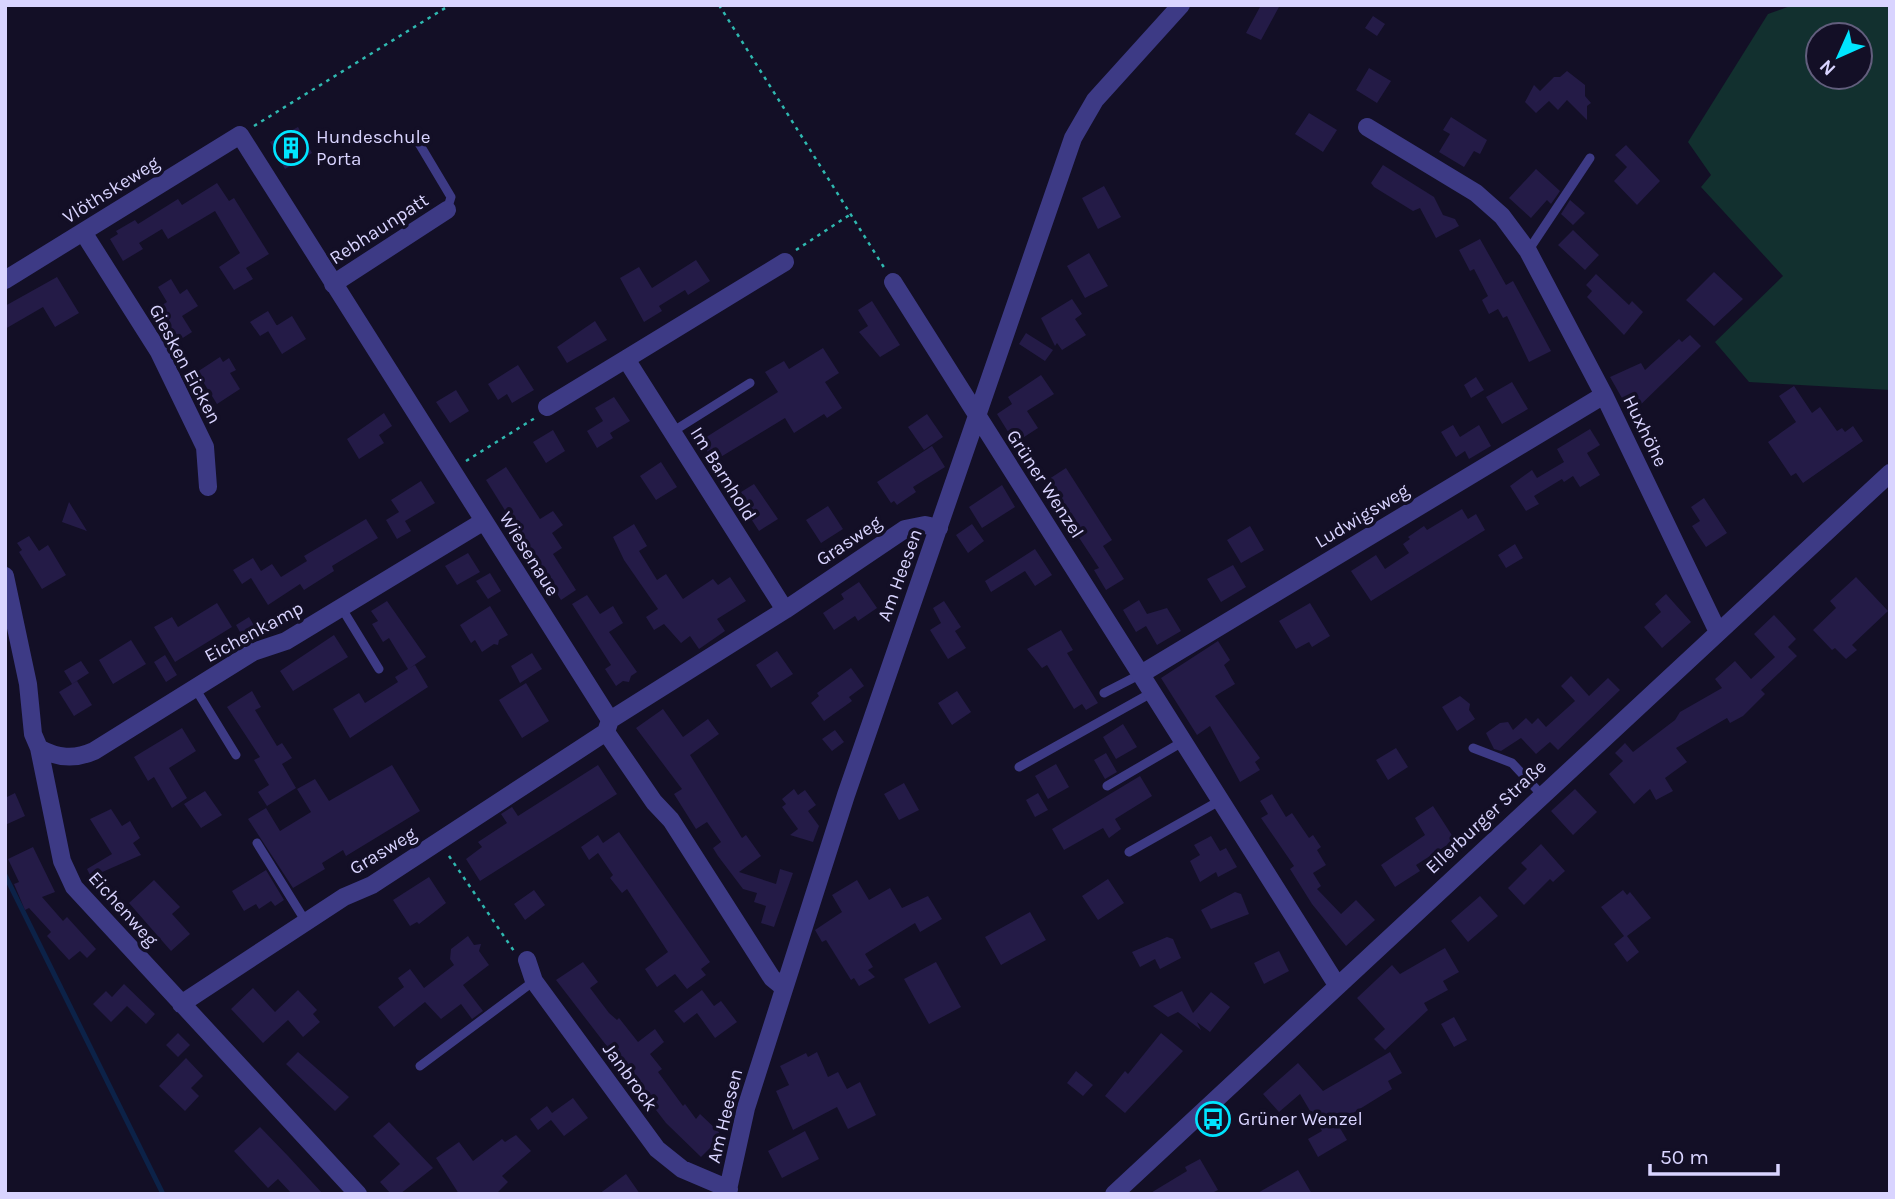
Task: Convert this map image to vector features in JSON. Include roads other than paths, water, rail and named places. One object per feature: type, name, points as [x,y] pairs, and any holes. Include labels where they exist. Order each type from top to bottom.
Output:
[{"type":"street","name":"Am Heesen","points":[[728,1191],[746,1108],[783,987],[889,667],[1082,117],[1181,5]]},
{"type":"street","name":"Huxhöhe","points":[[1367,127],[1476,192],[1502,216],[1528,251],[1604,395],[1718,632]]},
{"type":"street","name":"Vlöthskeweg","points":[[5,280],[240,135]]},
{"type":"street","name":"Wiesenaue","points":[[240,135],[484,521],[654,803],[671,820],[772,978],[783,987]]},
{"type":"street","name":"Rebhaunpatt","points":[[333,284],[447,210]]},
{"type":"street","name":"Giesken Eicken","points":[[83,232],[159,352],[205,447],[208,487]]},
{"type":"street","points":[[547,407],[785,262]]},
{"type":"street","name":"Grüner Wenzel","points":[[893,282],[1337,985]]},
{"type":"street","name":"Im Barnhold","points":[[626,359],[785,610]]},
{"type":"street","name":"Ludwigsweg","points":[[1142,674],[1604,395]]},
{"type":"street","name":"Ellerburger Straße","points":[[1124,1190],[1541,794],[1890,474]]},
{"type":"street","name":"Eichenkamp","points":[[39,748],[61,757],[84,756],[253,652],[286,641],[484,521]]},
{"type":"street","name":"Grasweg","points":[[181,1004],[344,897],[372,885],[905,529],[925,525],[939,528]]},
{"type":"street","name":"Eichenweg","points":[[5,576],[28,684],[33,734],[39,748],[62,861],[74,887],[358,1194]]},
{"type":"street","name":"Janbrock","points":[[527,960],[534,981],[657,1149],[682,1169],[728,1191]]},
{"type":"lane","points":[[414,135],[451,197],[447,210]]},
{"type":"lane","points":[[1528,251],[1590,158]]},
{"type":"lane","points":[[672,432],[750,383]]},
{"type":"lane","points":[[341,607],[379,669]]},
{"type":"lane","points":[[1104,693],[1142,674]]},
{"type":"lane","points":[[195,688],[236,755]]},
{"type":"lane","points":[[1019,767],[1153,692]]},
{"type":"lane","points":[[1107,786],[1184,741]]},
{"type":"lane","points":[[1473,748],[1513,763],[1541,794]]},
{"type":"lane","points":[[1129,852],[1221,800]]},
{"type":"lane","points":[[257,843],[306,922]]},
{"type":"lane","points":[[420,1066],[534,981]]},
{"type":"waterway","points":[[5,875],[163,1194]]},
{"type":"place","name":"Hundeschule Porta","points":[[291,148]]},
{"type":"place","name":"Grüner Wenzel","points":[[1213,1119]]}]
